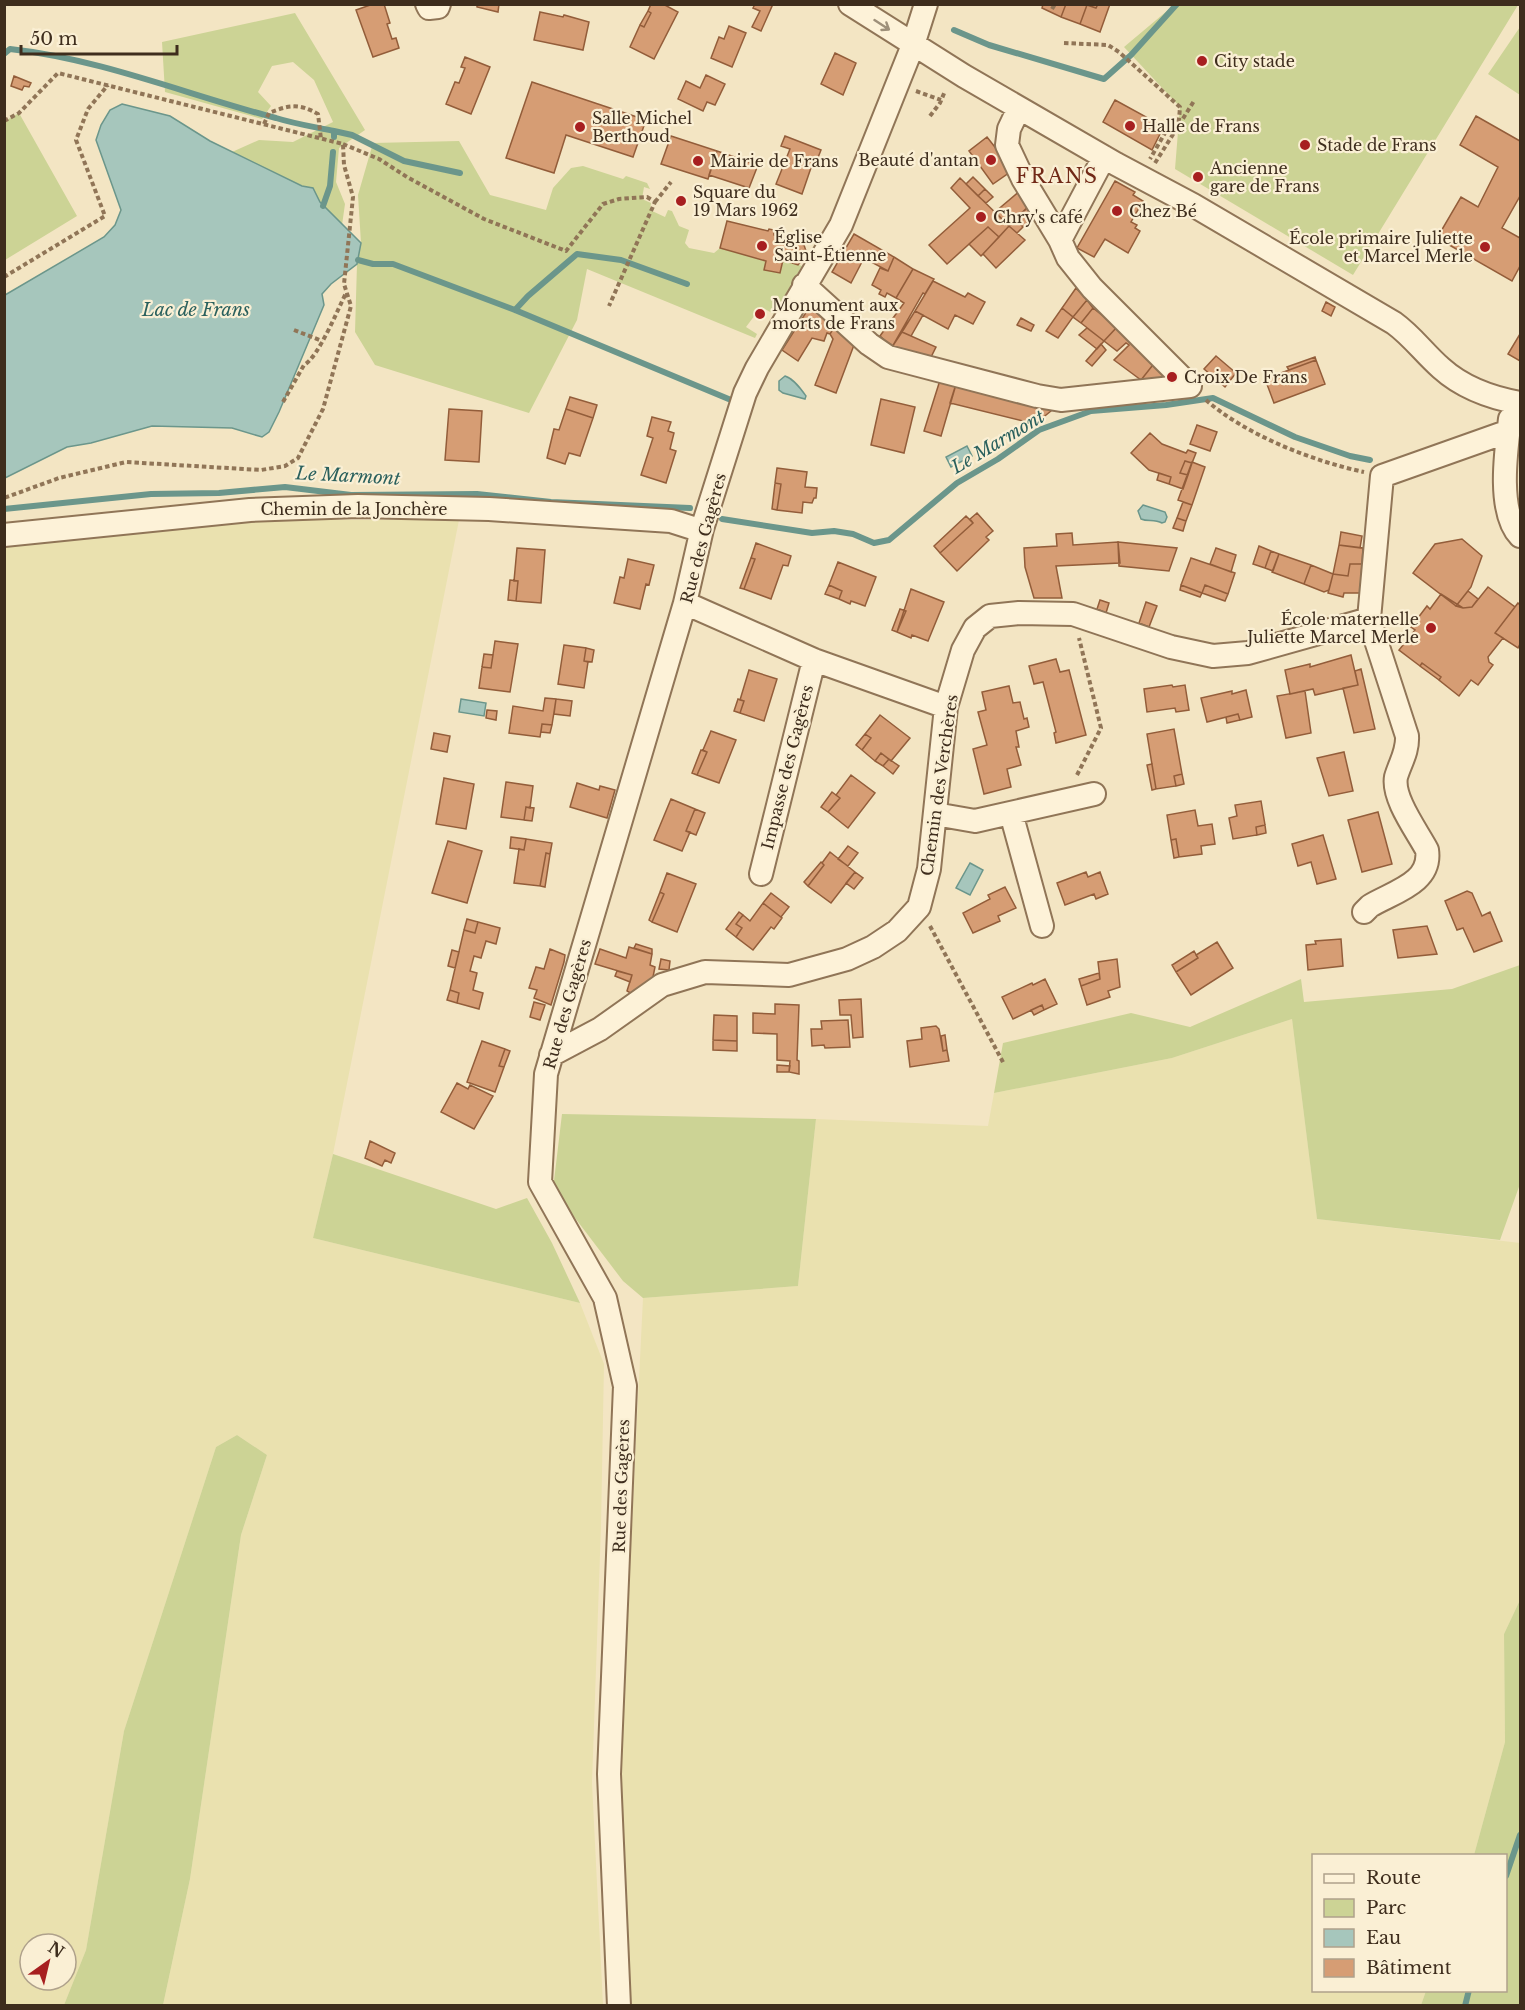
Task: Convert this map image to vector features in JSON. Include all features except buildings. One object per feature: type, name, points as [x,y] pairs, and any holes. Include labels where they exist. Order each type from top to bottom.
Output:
[{"type":"street","points":[[427,4],[429,8],[438,7],[439,4]]},
{"type":"street","points":[[850,4],[914,45],[1104,157],[1146,172],[1275,253],[1394,323],[1409,334],[1440,367],[1454,378],[1478,391],[1517,403],[1509,431],[1504,497],[1512,525],[1521,536]]},
{"type":"street","name":"Rue des Gagères","points":[[619,2006],[609,1774],[625,1386],[605,1298],[540,1182],[546,1074],[685,603],[702,529],[745,393],[804,285],[841,225],[914,45],[926,4]]},
{"type":"street","points":[[804,285],[869,344],[888,357],[1037,396],[1061,400],[1190,386],[1092,288],[1068,258],[1007,146],[1008,129],[1019,108]]},
{"type":"street","points":[[1060,240],[1104,157]]},
{"type":"street","points":[[1364,912],[1370,906],[1419,880],[1429,861],[1427,850],[1395,790],[1399,768],[1408,747],[1407,736],[1369,619],[1374,475],[1509,431]]},
{"type":"street","name":"Chemin de la Jonchère","points":[[4,535],[250,510],[358,506],[489,509],[671,521],[702,529]]},
{"type":"street","name":"Impasse des Gagères","points":[[685,603],[814,660],[946,707]]},
{"type":"street","name":"Chemin des Verchères","points":[[551,1055],[600,1029],[662,985],[705,972],[789,975],[847,959],[873,947],[897,931],[919,907],[929,868],[946,707],[963,650],[975,628],[990,616],[1019,613],[1073,614],[1171,647],[1213,656],[1248,653],[1369,619]]},
{"type":"street","name":"Impasse des Gagères","points":[[760,874],[814,660]]},
{"type":"street","points":[[935,814],[975,821],[1094,794]]},
{"type":"street","points":[[1011,813],[1042,926]]},
{"type":"path","points":[[1064,43],[1108,45],[1119,52],[1180,108],[1180,121]]},
{"type":"path","points":[[4,121],[19,112],[58,73],[343,144],[379,159],[484,219],[566,251],[603,204],[619,199],[647,197],[655,202]]},
{"type":"path","points":[[4,278],[105,216],[76,140],[88,109],[108,85]]},
{"type":"path","points":[[915,91],[941,100]]},
{"type":"path","points":[[930,116],[945,91]]},
{"type":"path","points":[[1146,172],[1194,101]]},
{"type":"path","points":[[264,124],[269,113],[285,107],[305,106],[318,114],[321,139]]},
{"type":"path","points":[[1146,172],[1173,119],[1180,121]]},
{"type":"path","points":[[4,498],[59,478],[126,462],[261,470],[285,466],[298,458],[323,409],[351,306],[344,284],[353,197],[344,165],[343,144]]},
{"type":"path","points":[[609,306],[655,202],[671,182]]},
{"type":"path","points":[[283,402],[304,365],[309,363],[322,341],[346,292]]},
{"type":"path","points":[[294,330],[322,341]]},
{"type":"path","points":[[1214,407],[1270,441],[1343,468],[1374,475]]},
{"type":"path","points":[[1065,801],[1101,728],[1073,614]]},
{"type":"path","points":[[919,907],[1004,1064]]},
{"type":"shaded area","points":[[294,520],[459,520],[333,1154],[313,1238],[580,1303],[604,1364],[592,1783],[603,2005],[163,2005],[190,1879],[241,1535],[267,1455],[237,1435],[216,1447],[124,1731],[86,1950],[78,1970],[78,1932],[18,1932],[18,1992],[69,1992],[64,2005],[5,2006],[5,545],[179,524]]},
{"type":"shaded area","points":[[1292,1019],[1317,1219],[1520,1243],[1520,1600],[1504,1634],[1505,1742],[1474,1854],[1312,1854],[1312,1992],[1426,1992],[1421,2005],[631,2006],[620,1770],[643,1298],[798,1286],[816,1119],[988,1126],[994,1093],[1172,1058]]},
{"type":"green space","name":"Stade de Frans","points":[[1174,5],[1518,5],[1353,275],[1175,169],[1180,107],[1124,47]]},
{"type":"green space","points":[[295,13],[365,130],[339,148],[336,182],[345,204],[342,225],[320,202],[313,188],[302,186],[232,152],[259,140],[293,142],[333,122],[314,80],[293,62],[272,66],[258,92],[271,106],[262,119],[165,92],[162,42]]},
{"type":"green space","points":[[1520,27],[1520,95],[1488,74]]},
{"type":"green space","points":[[19,113],[77,216],[5,260],[5,121]]},
{"type":"green space","points":[[459,141],[490,195],[546,210],[553,188],[571,168],[583,166],[623,179],[626,176],[647,183],[650,189],[644,187],[642,199],[651,203],[650,210],[665,217],[668,210],[672,211],[679,226],[689,230],[685,243],[689,248],[714,253],[720,248],[766,261],[764,270],[780,273],[783,260],[802,266],[774,314],[761,307],[746,327],[757,334],[755,338],[587,269],[577,320],[529,413],[375,365],[355,332],[357,264],[361,243],[358,195],[373,143]]},
{"type":"green space","points":[[1520,965],[1520,1184],[1500,1240],[1317,1219],[1292,1019],[1172,1058],[994,1093],[1003,1043],[1131,1013],[1190,1027],[1301,979],[1304,1002],[1452,989]]},
{"type":"green space","points":[[562,1114],[816,1119],[798,1286],[643,1298],[623,1281],[553,1189]]},
{"type":"green space","points":[[333,1154],[496,1209],[527,1198],[552,1243],[580,1303],[313,1238]]},
{"type":"green space","points":[[237,1435],[267,1455],[241,1535],[190,1879],[163,2005],[64,2005],[69,1992],[78,1992],[78,1970],[86,1950],[124,1731],[216,1447]]},
{"type":"green space","points":[[1520,1600],[1520,2005],[1421,2005],[1426,1992],[1507,1992],[1507,1854],[1474,1854],[1505,1742],[1504,1634]]},
{"type":"water","name":"Lac de Frans","points":[[122,104],[170,116],[210,141],[302,186],[313,188],[320,202],[361,243],[357,264],[322,294],[324,305],[279,412],[269,432],[262,437],[232,428],[152,426],[91,443],[67,447],[5,478],[5,295],[104,237],[115,225],[121,210],[96,140],[101,125],[110,110]]},
{"type":"water","points":[[785,376],[800,387],[806,396],[805,399],[779,390],[779,381]]},
{"type":"water","points":[[967,446],[972,456],[951,467],[946,457]]},
{"type":"water","points":[[1143,505],[1165,512],[1167,517],[1165,522],[1141,519],[1138,511]]},
{"type":"water","points":[[461,699],[486,703],[484,716],[459,712]]},
{"type":"water","points":[[970,863],[983,870],[970,895],[956,888]]},
{"type":"waterway","points":[[954,30],[989,45],[1104,79],[1131,55],[1177,4]]},
{"type":"waterway","points":[[4,54],[10,49],[78,61],[283,120],[334,131]]},
{"type":"waterway","points":[[334,137],[334,131],[352,135],[404,161],[460,173]]},
{"type":"waterway","points":[[323,206],[330,186],[333,152]]},
{"type":"waterway","points":[[515,310],[577,254],[621,260],[687,284]]},
{"type":"waterway","points":[[358,260],[373,264],[393,264],[515,310],[731,400]]},
{"type":"waterway","name":"Le Marmont","points":[[722,519],[812,533],[834,531],[853,534],[874,543],[889,540],[957,483],[998,459],[1039,430],[1091,411],[1166,405],[1213,398],[1295,437],[1350,456],[1370,460]]},
{"type":"waterway","name":"Le Marmont","points":[[4,509],[151,494],[219,493],[285,487],[351,495],[477,494],[551,502],[690,508]]},
{"type":"waterway","points":[[1507,1873],[1520,1835]]},
{"type":"waterway","points":[[1465,2006],[1468,1992]]},
{"type":"place","name":"City stade","points":[[1202,61]]},
{"type":"place","name":"Halle de Frans","points":[[1130,126]]},
{"type":"place","name":"Salle Michel Berthoud","points":[[580,127]]},
{"type":"place","name":"Stade de Frans","points":[[1305,145]]},
{"type":"place","name":"Beauté d'antan","points":[[991,160]]},
{"type":"place","name":"Mairie de Frans","points":[[698,161]]},
{"type":"place","name":"Ancienne gare de Frans","points":[[1198,177]]},
{"type":"place","name":"Square du 19 Mars 1962","points":[[681,201]]},
{"type":"place","name":"Chez Bé","points":[[1117,211]]},
{"type":"place","name":"Chry's café","points":[[981,217]]},
{"type":"place","name":"Église Saint-Étienne","points":[[762,246]]},
{"type":"place","name":"École primaire Juliette et Marcel Merle","points":[[1485,247]]},
{"type":"place","name":"Monument aux morts de Frans","points":[[760,314]]},
{"type":"place","name":"Croix De Frans","points":[[1172,377]]},
{"type":"place","name":"École maternelle Juliette Marcel Merle","points":[[1431,628]]},
{"type":"district","name":"FRANS","points":[[1057,176]]}]
